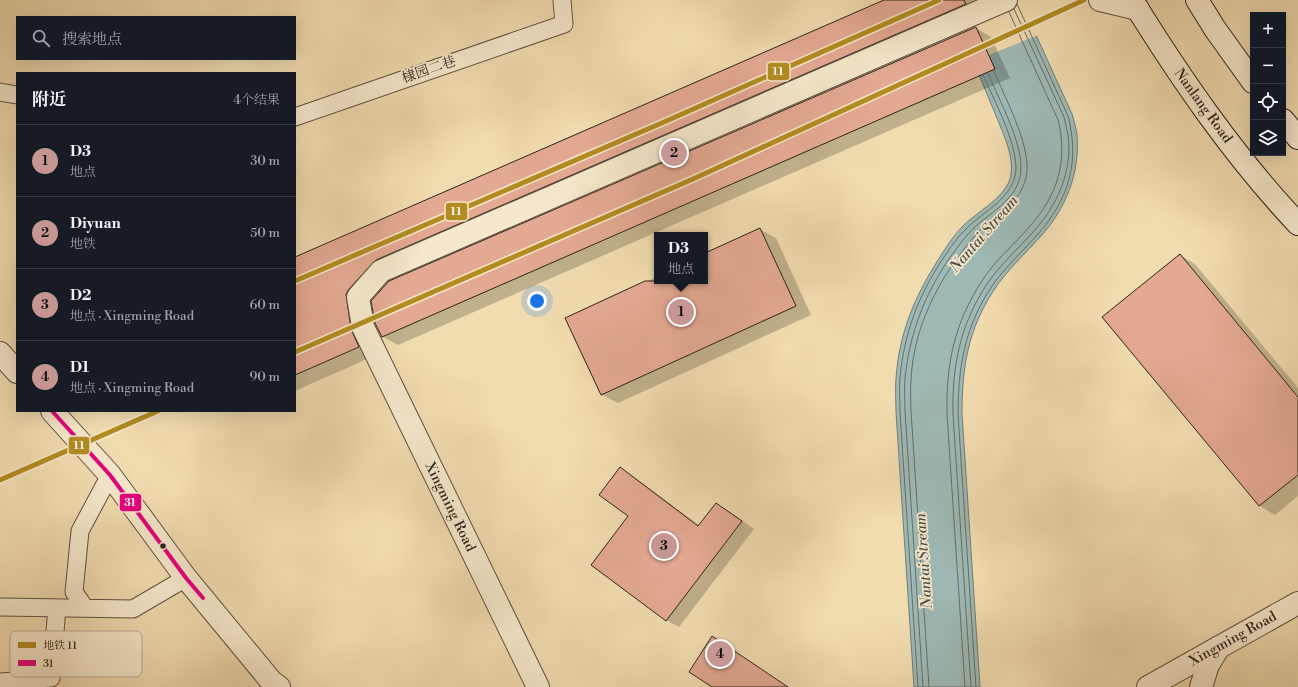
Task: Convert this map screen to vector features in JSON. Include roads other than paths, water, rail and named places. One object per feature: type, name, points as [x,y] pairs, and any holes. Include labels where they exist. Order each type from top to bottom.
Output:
[{"type":"street","name":"Xingming Road","points":[[538,687],[363,327],[358,297],[381,272],[1006,0]]},
{"type":"street","points":[[1100,0],[1135,5]]},
{"type":"street","points":[[1197,0],[1215,29],[1250,78]]},
{"type":"street","points":[[1210,0],[1210,11],[1215,29]]},
{"type":"street","name":"Nanlang Road","points":[[1135,5],[1167,57],[1207,112],[1248,165],[1298,224]]},
{"type":"street","points":[[1286,124],[1298,138]]},
{"type":"street","points":[[0,353],[16,371]]},
{"type":"street","points":[[53,412],[110,474],[186,578],[271,680],[279,687]]},
{"type":"street","name":"Xingming Road","points":[[1148,687],[1298,603]]},
{"type":"street","points":[[1201,687],[1208,665],[1219,647]]},
{"type":"lane","name":"棣园二巷","points":[[296,117],[564,24],[562,0]]},
{"type":"lane","points":[[0,92],[16,95]]},
{"type":"lane","points":[[85,608],[74,592],[80,531],[110,474]]},
{"type":"lane","points":[[0,608],[133,609],[186,578]]},
{"type":"lane","points":[[56,631],[58,608]]},
{"type":"lane","points":[[0,682],[23,684],[51,677]]},
{"type":"water","name":"Nantai Stream","points":[[948,0],[1020,0],[1072,114],[1076,127],[1077,149],[1073,177],[1064,202],[1049,226],[1010,269],[994,290],[985,305],[972,334],[965,364],[962,414],[980,687],[914,687],[896,412],[896,382],[900,348],[908,319],[914,305],[927,278],[941,255],[959,230],[1000,195],[1005,189],[1011,176],[1009,152],[1004,135]]},
{"type":"metro line","name":"11","points":[[296,281],[664,122],[939,0]]},
{"type":"metro line","name":"11","points":[[296,352],[693,179],[1084,0]]},
{"type":"metro line","name":"11","points":[[0,480],[156,412]]},
{"type":"place","name":"Diyuan","points":[[674,153]]},
{"type":"place","name":"D3","points":[[681,312]]},
{"type":"place","name":"D2","points":[[664,546]]},
{"type":"place","name":"D1","points":[[720,654]]}]
